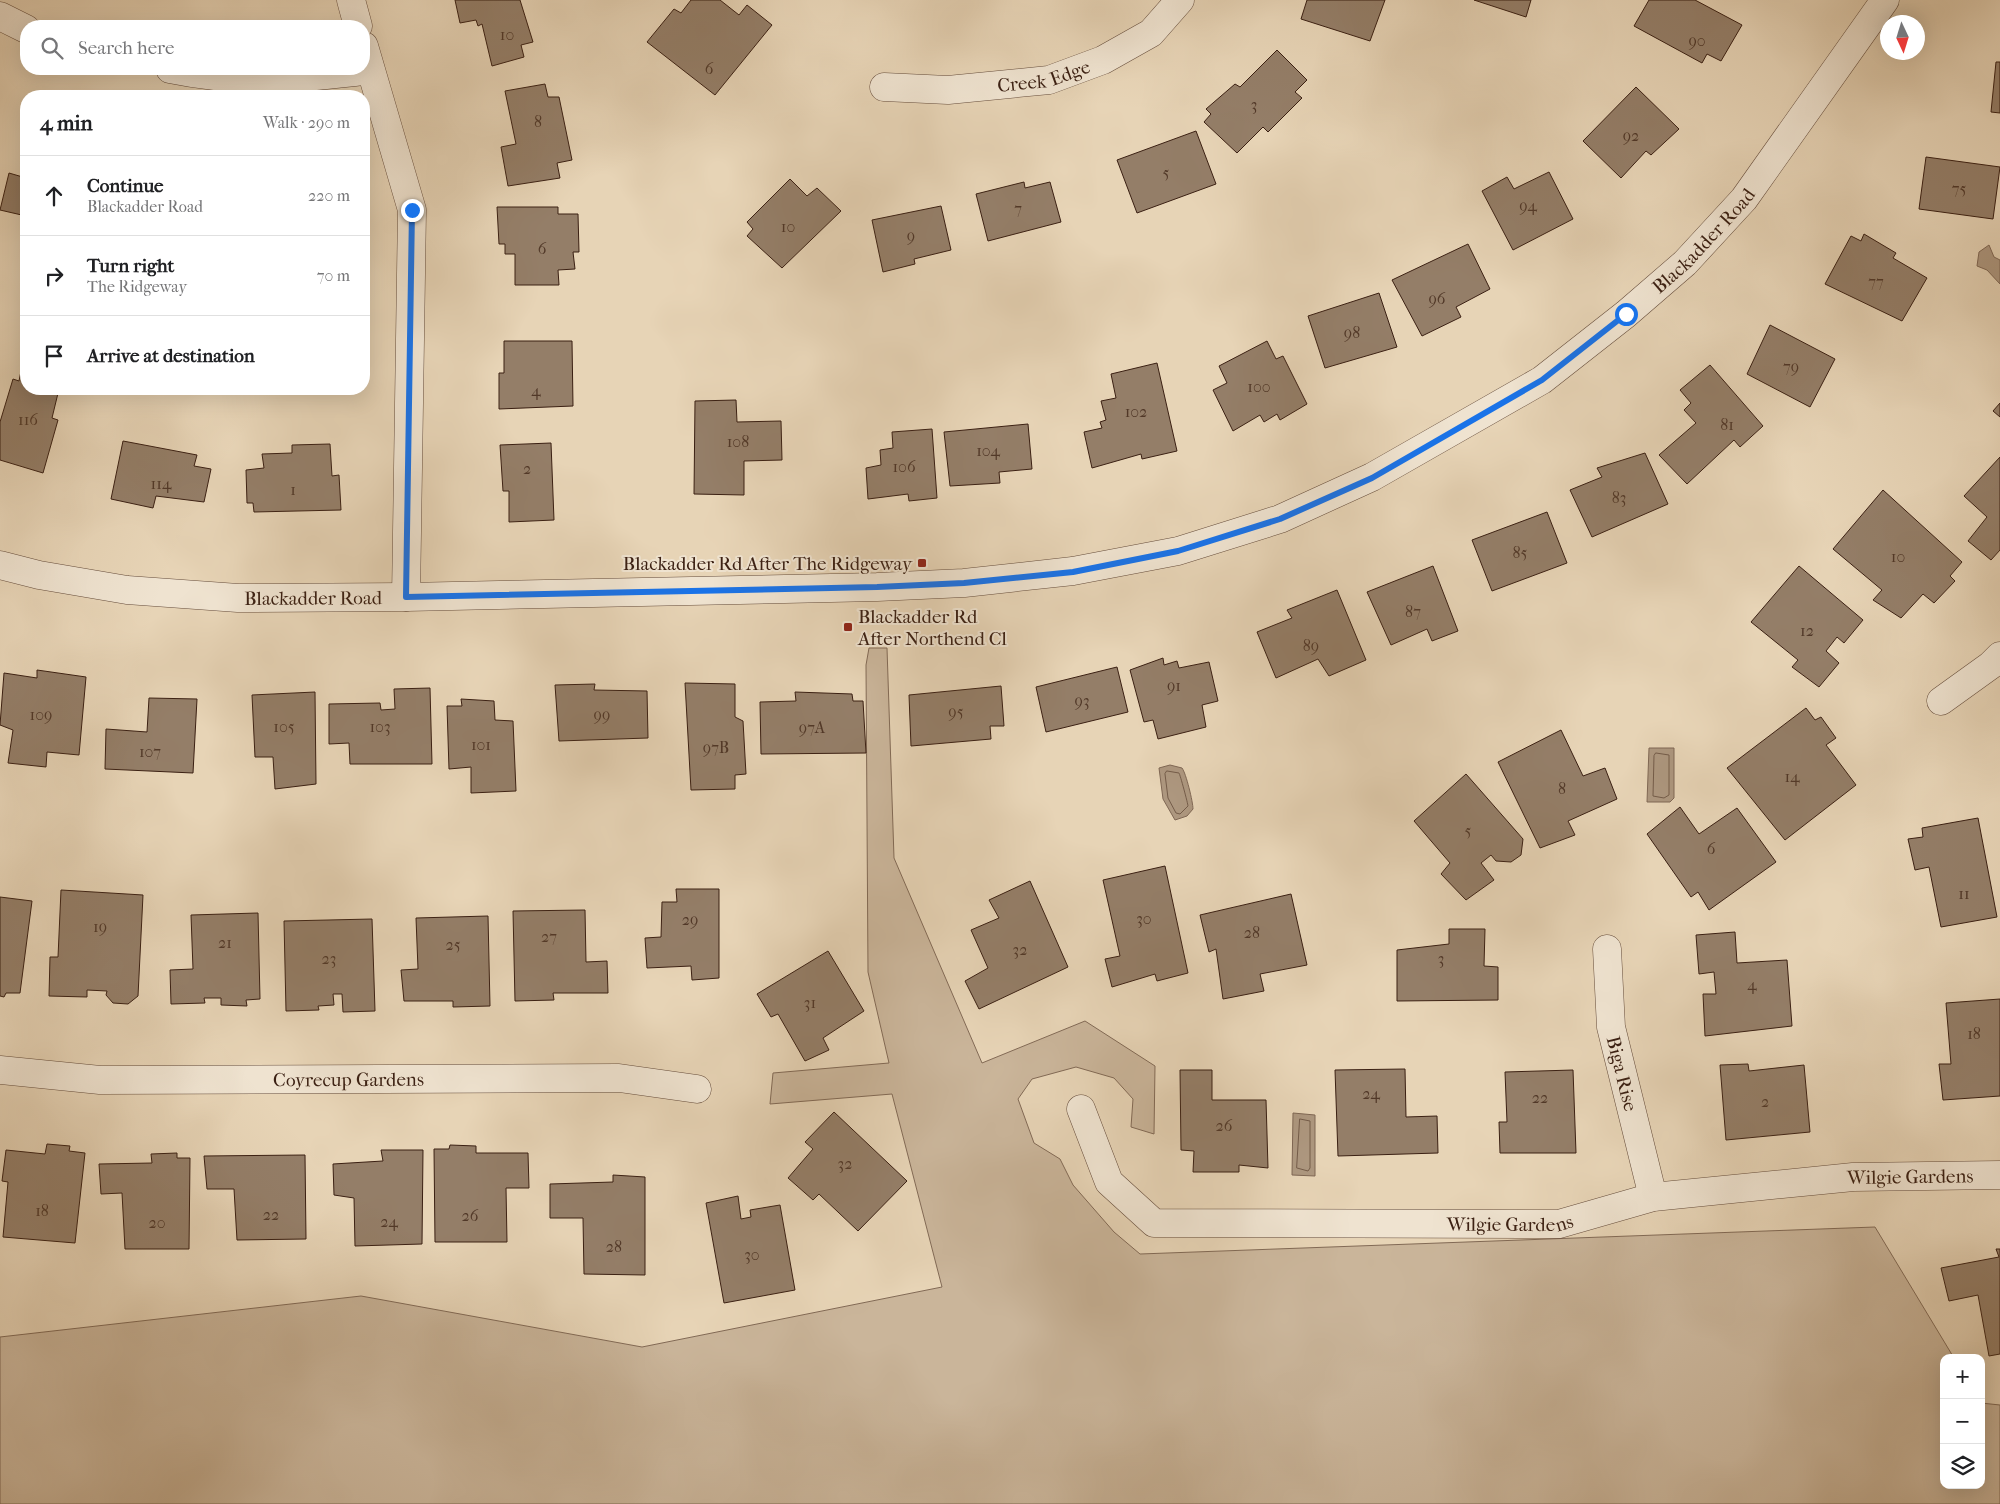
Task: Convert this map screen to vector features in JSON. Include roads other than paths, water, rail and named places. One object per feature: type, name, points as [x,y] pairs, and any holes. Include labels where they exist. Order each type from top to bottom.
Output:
[{"type":"street","points":[[351,0],[356,20]]},
{"type":"street","name":"Creek Edge","points":[[884,87],[948,90],[1049,80],[1103,60],[1151,33],[1180,0]]},
{"type":"street","name":"Blackadder Road","points":[[0,565],[39,575],[127,590],[238,598],[406,597],[877,587],[964,583],[1073,572],[1178,551],[1280,519],[1372,478],[1542,380],[1634,307],[1685,263],[1744,199],[1880,2]]},
{"type":"street","points":[[0,16],[20,26]]},
{"type":"street","points":[[370,68],[412,210],[406,597]]},
{"type":"street","points":[[211,75],[245,80],[299,79],[312,75]]},
{"type":"street","points":[[1941,701],[1991,665],[2000,656]]},
{"type":"street","name":"Biga Rise","points":[[1607,949],[1611,1027],[1653,1197]]},
{"type":"street","name":"Coyrecup Gardens","points":[[0,1070],[100,1080],[619,1078],[697,1089]]},
{"type":"street","name":"Wilgie Gardens","points":[[1081,1109],[1109,1182],[1154,1223],[1559,1224],[1653,1197],[1853,1176],[2000,1175]]},
{"type":"water","points":[[1989,245],[1994,257],[2000,260],[2000,284],[1987,270],[1977,266],[1979,252]]},
{"type":"water","points":[[1649,748],[1674,748],[1674,798],[1670,802],[1647,802]]},
{"type":"water","points":[[1170,765],[1182,768],[1184,771],[1193,805],[1193,809],[1187,816],[1175,820],[1163,799],[1159,768]]},
{"type":"water","points":[[1293,1113],[1315,1115],[1315,1176],[1292,1175]]},
{"type":"place","name":"Blackadder Rd After The Ridgeway","points":[[922,563]]},
{"type":"place","name":"Blackadder Rd After Northend Cl","points":[[848,627]]}]
